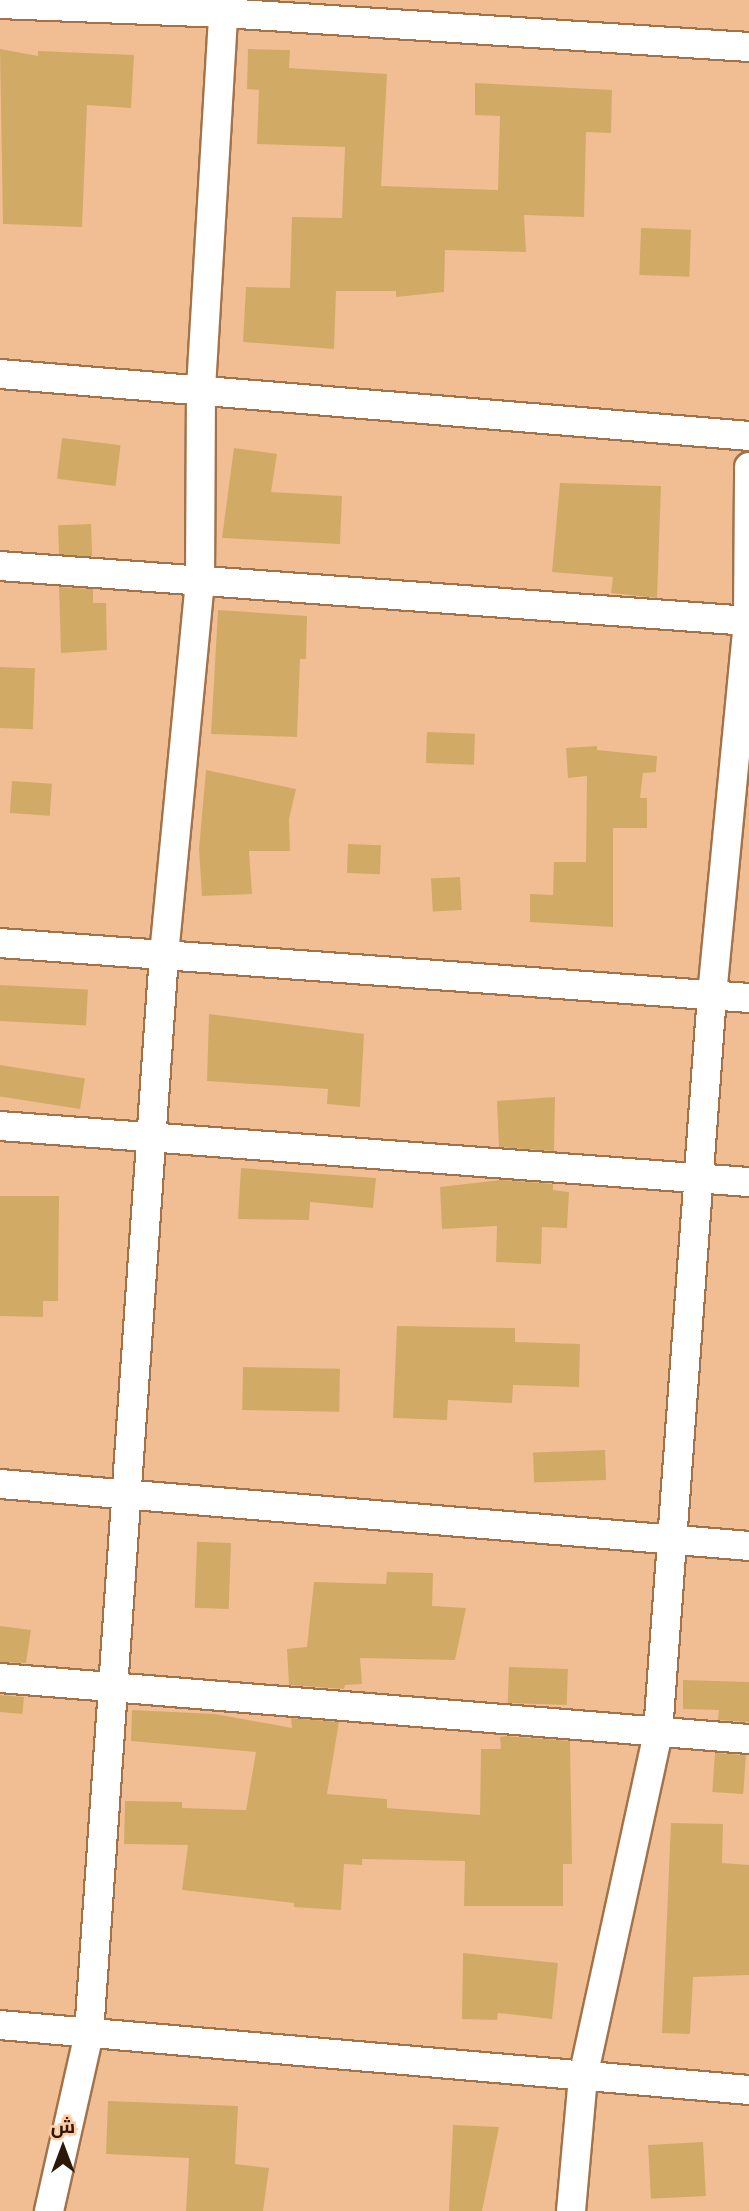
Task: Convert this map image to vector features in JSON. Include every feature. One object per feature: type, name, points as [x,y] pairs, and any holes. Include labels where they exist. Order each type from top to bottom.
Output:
[{"type":"street","points":[[0,4],[223,7],[749,47]]},
{"type":"street","points":[[49,2211],[89,2033],[164,955],[200,581],[201,387],[223,7]]},
{"type":"street","points":[[0,374],[201,387],[749,436]]},
{"type":"street","points":[[571,2211],[583,2077],[657,1732],[674,1539],[712,995],[748,621],[749,467]]},
{"type":"street","points":[[0,566],[748,621]]},
{"type":"street","points":[[0,943],[749,998]]},
{"type":"street","points":[[0,1126],[749,1182]]},
{"type":"street","points":[[0,1484],[749,1546]]},
{"type":"street","points":[[0,1678],[749,1739]]},
{"type":"street","points":[[0,2025],[749,2090]]},
{"type":"building","points":[[0,49],[38,56],[38,51],[134,55],[131,108],[87,105],[82,227],[3,224]]},
{"type":"building","points":[[248,49],[290,50],[289,68],[387,74],[381,186],[498,190],[500,116],[475,115],[475,83],[612,90],[611,133],[586,132],[584,217],[524,215],[526,252],[445,250],[444,292],[396,297],[396,291],[336,291],[334,349],[243,342],[246,287],[290,288],[292,217],[342,218],[345,147],[257,144],[259,90],[247,89]]},
{"type":"building","points":[[641,228],[691,230],[689,277],[639,275]]},
{"type":"building","points":[[62,438],[121,445],[116,486],[57,479]]},
{"type":"building","points":[[234,448],[277,454],[271,492],[342,496],[340,544],[222,538]]},
{"type":"building","points":[[560,483],[661,486],[657,598],[611,593],[613,577],[552,572]]},
{"type":"building","points":[[91,524],[92,556],[59,557],[58,525]]},
{"type":"building","points":[[59,587],[93,589],[93,603],[106,603],[107,650],[61,653]]},
{"type":"building","points":[[218,610],[307,616],[306,659],[300,659],[297,737],[211,734]]},
{"type":"building","points":[[0,667],[35,668],[33,729],[0,728]]},
{"type":"building","points":[[427,732],[475,734],[474,765],[426,763]]},
{"type":"building","points":[[597,746],[597,750],[657,756],[656,772],[643,773],[640,798],[647,798],[647,828],[613,828],[613,927],[530,922],[530,894],[553,895],[554,862],[586,862],[587,776],[568,778],[566,748]]},
{"type":"building","points":[[206,770],[296,789],[289,819],[290,851],[249,851],[252,894],[202,896],[199,849]]},
{"type":"building","points":[[12,781],[52,784],[50,816],[10,813]]},
{"type":"building","points":[[348,844],[381,845],[380,874],[347,873]]},
{"type":"building","points":[[460,877],[462,910],[433,911],[431,879]]},
{"type":"building","points":[[0,985],[88,990],[86,1026],[0,1021]]},
{"type":"building","points":[[209,1014],[364,1034],[360,1107],[327,1104],[328,1089],[207,1081]]},
{"type":"building","points":[[0,1065],[85,1078],[80,1109],[0,1096]]},
{"type":"building","points":[[555,1097],[554,1151],[499,1147],[497,1101]]},
{"type":"building","points":[[241,1168],[376,1178],[373,1208],[310,1202],[309,1220],[238,1219]]},
{"type":"building","points":[[501,1180],[553,1184],[553,1190],[569,1192],[567,1228],[542,1227],[541,1264],[496,1262],[497,1226],[442,1229],[440,1187]]},
{"type":"building","points":[[0,1196],[59,1196],[58,1301],[43,1301],[43,1317],[0,1316]]},
{"type":"building","points":[[397,1326],[515,1328],[515,1342],[580,1344],[579,1387],[513,1385],[512,1403],[448,1400],[447,1420],[393,1418]]},
{"type":"building","points":[[243,1367],[340,1369],[339,1412],[242,1410]]},
{"type":"building","points":[[605,1450],[606,1480],[534,1482],[533,1453]]},
{"type":"building","points":[[197,1542],[231,1543],[229,1609],[195,1608]]},
{"type":"building","points":[[387,1572],[433,1573],[432,1606],[466,1608],[455,1660],[360,1658],[362,1684],[345,1685],[344,1689],[289,1685],[287,1649],[307,1647],[314,1582],[386,1584]]},
{"type":"building","points":[[0,1626],[31,1630],[26,1663],[0,1662]]},
{"type":"building","points":[[509,1667],[568,1669],[567,1705],[508,1703]]},
{"type":"building","points":[[683,1680],[749,1682],[749,1722],[718,1720],[719,1710],[683,1709]]},
{"type":"building","points":[[0,1695],[24,1697],[22,1714],[0,1712]]},
{"type":"building","points":[[132,1710],[215,1714],[292,1728],[291,1718],[339,1722],[327,1794],[387,1799],[387,1808],[480,1815],[481,1749],[501,1749],[500,1737],[506,1736],[570,1741],[572,1864],[563,1864],[563,1906],[464,1906],[465,1861],[362,1859],[362,1865],[344,1864],[341,1910],[294,1907],[294,1903],[182,1890],[188,1845],[124,1844],[125,1801],[182,1802],[182,1808],[246,1810],[256,1752],[131,1741]]},
{"type":"building","points":[[715,1753],[746,1755],[743,1794],[712,1792]]},
{"type":"building","points":[[671,1823],[723,1824],[722,1863],[749,1865],[749,1975],[693,1977],[690,2034],[662,2033]]},
{"type":"building","points":[[463,1953],[558,1963],[552,2019],[498,2013],[497,2020],[462,2019]]},
{"type":"building","points":[[108,2101],[238,2106],[235,2164],[269,2168],[263,2211],[186,2211],[189,2158],[106,2154]]},
{"type":"building","points":[[453,2125],[499,2127],[482,2211],[449,2211]]},
{"type":"building","points":[[703,2142],[706,2196],[651,2199],[648,2145]]}]
